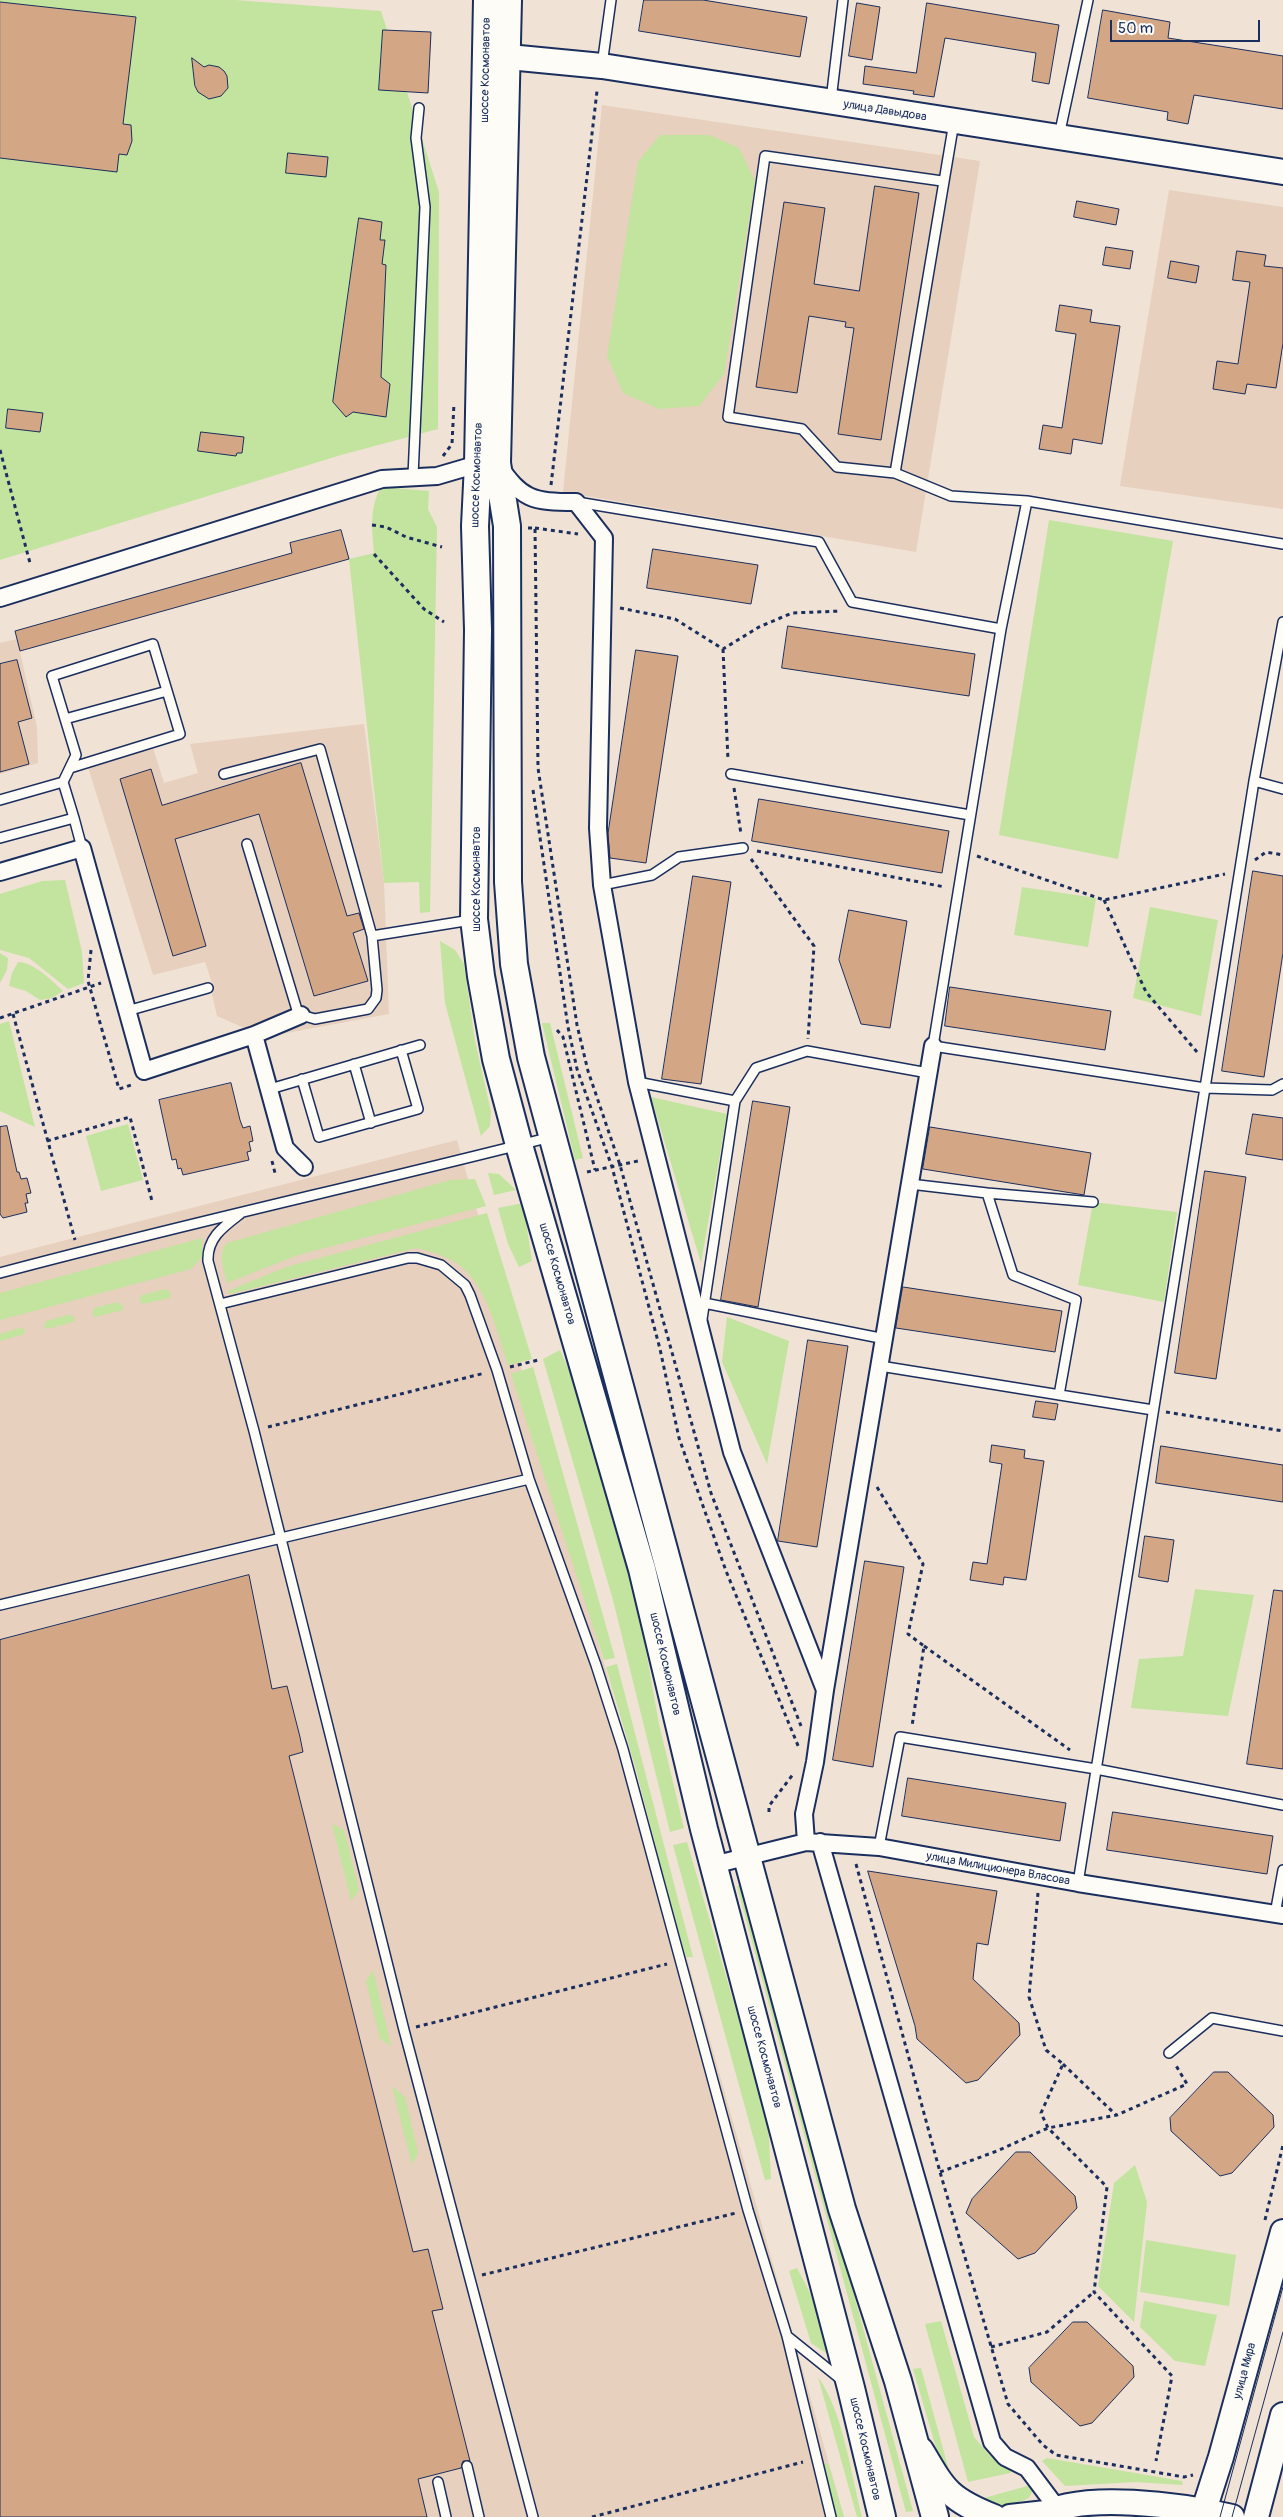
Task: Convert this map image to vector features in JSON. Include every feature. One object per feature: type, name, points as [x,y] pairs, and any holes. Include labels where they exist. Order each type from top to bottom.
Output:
[{"type":"main road","name":"шоссе Космонавтов","points":[[487,0],[496,55],[488,463],[475,526],[478,640],[474,919],[481,976],[496,1059],[519,1145],[642,1569],[713,1865],[851,2388],[882,2517]]},
{"type":"main road","name":"шоссе Космонавтов","points":[[496,55],[508,0]]},
{"type":"main road","name":"шоссе Космонавтов","points":[[488,463],[507,526],[506,790],[508,882],[514,964],[531,1057],[842,2210],[898,2381],[935,2517]]},
{"type":"street","name":"улица Давыдова","points":[[496,55],[602,66],[1283,172]]},
{"type":"street","points":[[0,598],[382,479],[437,476],[488,463]]},
{"type":"street","name":"шоссе Космонавтов","points":[[488,463],[513,486],[540,502],[576,502]]},
{"type":"street","points":[[576,502],[604,538],[598,828],[602,886],[637,1082],[732,1452],[825,1690]]},
{"type":"street","points":[[0,872],[82,848],[144,1071],[254,1035],[300,1015]]},
{"type":"street","points":[[254,1035],[286,1148],[304,1167]]},
{"type":"street","points":[[933,1046],[825,1690],[815,1762],[804,1814],[992,2442],[1006,2457],[1027,2468],[1047,2513]]},
{"type":"street","name":"улица Милиционера Власова","points":[[713,1865],[813,1842],[879,1847],[1078,1883],[1279,1915]]},
{"type":"street","name":"улица Мира","points":[[1203,2514],[1221,2457],[1283,2232]]},
{"type":"street","points":[[1256,2517],[1283,2415]]},
{"type":"street","points":[[913,2436],[945,2489],[956,2499],[994,2517]]},
{"type":"street","points":[[1010,2517],[1130,2503],[1232,2517]]},
{"type":"lane","points":[[602,66],[611,0]]},
{"type":"lane","points":[[830,103],[843,0]]},
{"type":"lane","points":[[1059,136],[1088,0]]},
{"type":"lane","points":[[413,476],[425,207],[416,138],[419,108]]},
{"type":"lane","points":[[895,473],[942,181],[954,122]]},
{"type":"lane","points":[[942,181],[765,156],[728,417],[802,429],[836,467],[895,473],[951,496],[1027,502],[1283,544]]},
{"type":"lane","points":[[576,502],[819,542],[852,602],[1001,628]]},
{"type":"lane","points":[[1027,502],[1001,628],[933,1046],[1205,1088],[1283,1092]]},
{"type":"lane","points":[[1078,1883],[1254,781],[1283,622]]},
{"type":"lane","points":[[70,768],[180,734],[152,644],[52,676],[76,754],[63,782],[82,848]]},
{"type":"lane","points":[[65,719],[167,691]]},
{"type":"lane","points":[[224,774],[320,749],[372,936],[377,980],[376,998],[373,1004],[363,1011],[316,1019],[300,1015],[247,844]]},
{"type":"lane","points":[[731,774],[970,815]]},
{"type":"lane","points":[[1254,781],[1283,789]]},
{"type":"lane","points":[[0,800],[63,782]]},
{"type":"lane","points":[[0,838],[74,818]]},
{"type":"lane","points":[[602,886],[652,875],[679,857],[743,848]]},
{"type":"lane","points":[[372,936],[474,919]]},
{"type":"lane","points":[[127,1011],[208,988]]},
{"type":"lane","points":[[270,1089],[420,1045]]},
{"type":"lane","points":[[302,1079],[318,1138],[418,1110],[401,1050]]},
{"type":"lane","points":[[700,1327],[735,1101],[756,1068],[807,1051],[928,1073]]},
{"type":"lane","points":[[354,1064],[371,1123]]},
{"type":"lane","points":[[637,1082],[735,1101]]},
{"type":"lane","points":[[1272,1090],[1283,1084]]},
{"type":"lane","points":[[0,1273],[78,1252],[240,1214],[552,1136]]},
{"type":"lane","points":[[910,1184],[1092,1202]]},
{"type":"lane","points":[[988,1193],[1012,1275],[1076,1300],[1059,1395]]},
{"type":"lane","points":[[240,1214],[218,1232],[209,1250],[208,1262],[254,1430],[404,2030],[533,2517]]},
{"type":"lane","points":[[220,1304],[399,1259],[417,1258],[425,1260],[451,1272],[465,1285],[497,1370],[529,1479],[596,1665],[623,1749],[748,2210],[787,2336],[831,2517]]},
{"type":"lane","points":[[704,1303],[885,1339]]},
{"type":"lane","points":[[880,1366],[1153,1410]]},
{"type":"lane","points":[[0,1605],[529,1479]]},
{"type":"lane","points":[[879,1847],[900,1737],[1096,1769],[1283,1805]]},
{"type":"lane","points":[[1279,1915],[1283,1870]]},
{"type":"lane","points":[[1169,2053],[1212,2018],[1283,2031]]},
{"type":"lane","points":[[787,2336],[851,2388]]},
{"type":"lane","points":[[467,2466],[479,2517]]},
{"type":"lane","points":[[438,2482],[446,2517]]},
{"type":"path","points":[[549,502],[597,91]]},
{"type":"path","points":[[0,450],[30,563]]},
{"type":"path","points":[[372,525],[442,547]]},
{"type":"path","points":[[526,538],[526,528],[534,528],[604,538]]},
{"type":"path","points":[[534,528],[538,768],[577,1025],[588,1071],[620,1165],[710,1493],[815,1762]]},
{"type":"path","points":[[374,554],[424,609],[444,622]]},
{"type":"path","points":[[723,648],[759,627],[792,613],[840,611],[852,602]]},
{"type":"path","points":[[615,607],[675,619],[723,648]]},
{"type":"path","points":[[723,648],[727,756],[743,848],[814,946],[807,1051]]},
{"type":"path","points":[[532,780],[568,1028],[577,1069],[612,1167],[660,1349],[679,1438],[726,1570],[799,1748],[799,1757]]},
{"type":"path","points":[[743,848],[958,890]]},
{"type":"path","points":[[964,852],[1104,900],[1240,870],[1266,852],[1283,855]]},
{"type":"path","points":[[1104,900],[1146,992],[1201,1057],[1205,1088]]},
{"type":"path","points":[[0,1018],[81,992],[118,976]]},
{"type":"path","points":[[13,1014],[78,1252]]},
{"type":"path","points":[[557,1030],[563,1037],[595,1170]]},
{"type":"path","points":[[48,1141],[130,1117],[152,1201]]},
{"type":"path","points":[[587,1172],[656,1157]]},
{"type":"path","points":[[254,1430],[538,1360]]},
{"type":"path","points":[[1153,1410],[1283,1431]]},
{"type":"path","points":[[864,1465],[922,1564],[908,1634],[1096,1769]]},
{"type":"path","points":[[910,1739],[924,1646]]},
{"type":"path","points":[[769,1812],[769,1806],[799,1766]]},
{"type":"path","points":[[856,1864],[940,2172],[1008,2404],[1043,2445],[1056,2455],[1188,2477],[1186,2486]]},
{"type":"path","points":[[1038,1892],[1029,1997],[1046,2050],[1117,2115]]},
{"type":"path","points":[[404,2030],[680,1960]]},
{"type":"path","points":[[940,2172],[997,2151],[1048,2128],[1117,2115],[1187,2084],[1169,2053]]},
{"type":"path","points":[[990,2347],[1047,2332],[1094,2292],[1107,2187],[1048,2128],[1041,2113],[1063,2064]]},
{"type":"path","points":[[469,2279],[748,2210]]},
{"type":"path","points":[[1094,2292],[1172,2376],[1156,2461]]},
{"type":"path","points":[[592,2517],[811,2460]]},
{"type":"shaded area","points":[[602,105],[980,161],[916,552],[563,492]]},
{"type":"shaded area","points":[[1169,190],[1283,207],[1283,509],[1120,486]]},
{"type":"shaded area","points":[[17,639],[37,727],[38,763],[0,774],[0,643]]},
{"type":"shaded area","points":[[364,724],[384,883],[389,1014],[265,1037],[217,1016],[211,990],[213,986],[205,962],[153,975],[88,767],[153,748],[164,783],[198,773],[190,744]]},
{"type":"shaded area","points":[[457,1140],[844,2517],[0,2517],[0,1257]]},
{"type":"green space","points":[[0,0],[235,0],[381,11],[439,192],[438,429],[341,455],[0,560]]},
{"type":"green space","points":[[660,135],[709,135],[739,148],[755,181],[724,374],[699,406],[659,409],[623,393],[607,356],[638,162]]},
{"type":"green space","points":[[381,487],[429,491],[428,509],[437,527],[430,912],[420,913],[419,882],[384,883],[349,559],[374,553],[373,511]]},
{"type":"green space","points":[[1049,520],[1173,541],[1118,859],[999,835]]},
{"type":"green space","points":[[65,880],[82,952],[84,983],[68,989],[29,958],[0,950],[0,894],[42,881]]},
{"type":"green space","points":[[1022,887],[1096,898],[1088,947],[1014,935]]},
{"type":"green space","points":[[1150,907],[1218,920],[1201,1016],[1133,998]]},
{"type":"green space","points":[[440,941],[455,950],[464,964],[475,1041],[491,1112],[490,1126],[481,1136],[445,1003]]},
{"type":"green space","points":[[0,953],[8,958],[7,970],[0,983]]},
{"type":"green space","points":[[18,962],[31,965],[63,991],[52,998],[40,1000],[26,991],[9,986],[12,973]]},
{"type":"green space","points":[[9,1021],[35,1127],[0,1111],[0,1024]]},
{"type":"green space","points":[[542,1023],[550,1023],[583,1158],[575,1160]]},
{"type":"green space","points":[[651,1097],[727,1114],[701,1263]]},
{"type":"green space","points":[[128,1124],[143,1180],[101,1191],[86,1136]]},
{"type":"green space","points":[[488,1173],[499,1174],[516,1190],[494,1195]]},
{"type":"green space","points":[[475,1179],[486,1206],[298,1255],[227,1283],[222,1252],[227,1243],[450,1180]]},
{"type":"green space","points":[[1093,1202],[1177,1212],[1164,1302],[1078,1285]]},
{"type":"green space","points":[[523,1203],[532,1261],[519,1267],[508,1244],[498,1208]]},
{"type":"green space","points":[[487,1213],[532,1359],[508,1365],[491,1314],[473,1279],[455,1262],[429,1251],[416,1248],[238,1292],[229,1294],[228,1291],[286,1267]]},
{"type":"green space","points":[[202,1238],[203,1256],[191,1269],[0,1320],[0,1293]]},
{"type":"green space","points":[[165,1289],[171,1292],[170,1298],[142,1304],[139,1299],[142,1295]]},
{"type":"green space","points":[[118,1302],[123,1306],[123,1310],[95,1317],[92,1315],[94,1308]]},
{"type":"green space","points":[[72,1315],[75,1320],[73,1322],[47,1329],[44,1327],[46,1321]]},
{"type":"green space","points":[[727,1317],[789,1341],[767,1464],[722,1362]]},
{"type":"green space","points":[[19,1328],[25,1329],[24,1334],[0,1341],[0,1334]]},
{"type":"green space","points":[[560,1350],[588,1414],[639,1612],[659,1724],[684,1828],[670,1832],[613,1600],[543,1359]]},
{"type":"green space","points":[[533,1367],[615,1658],[604,1660],[511,1374]]},
{"type":"green space","points":[[1195,1589],[1254,1595],[1228,1716],[1131,1708],[1139,1659],[1183,1656]]},
{"type":"green space","points":[[617,1664],[693,1957],[684,1957],[636,1770],[606,1667]]},
{"type":"green space","points":[[332,1824],[344,1830],[359,1890],[351,1901]]},
{"type":"green space","points":[[687,1842],[768,2121],[771,2179],[765,2180],[673,1845]]},
{"type":"green space","points":[[742,1885],[913,2511],[906,2512],[737,1886]]},
{"type":"green space","points":[[373,1970],[391,2046],[380,2039],[366,1981]]},
{"type":"green space","points":[[392,2086],[405,2097],[418,2153],[412,2165]]},
{"type":"green space","points":[[1135,2165],[1147,2202],[1134,2322],[1098,2286],[1114,2183]]},
{"type":"green space","points":[[1146,2240],[1236,2255],[1229,2306],[1140,2292]]},
{"type":"green space","points":[[797,2268],[825,2322],[832,2357],[811,2343],[789,2271]]},
{"type":"green space","points":[[1144,2301],[1217,2315],[1205,2366],[1175,2361],[1140,2327]]},
{"type":"green space","points":[[941,2321],[974,2437],[991,2457],[1014,2465],[1010,2473],[968,2482],[925,2324]]},
{"type":"green space","points":[[921,2368],[951,2478],[942,2468],[913,2369]]},
{"type":"green space","points":[[818,2377],[827,2391],[840,2425],[862,2517],[857,2517]]},
{"type":"green space","points":[[1047,2458],[1182,2481],[1183,2485],[1135,2482],[1065,2486],[1042,2461]]},
{"type":"green space","points":[[828,2463],[844,2517],[837,2517],[823,2464]]},
{"type":"green space","points":[[1031,2485],[1032,2492],[1029,2498],[1015,2503],[995,2506],[973,2501]]},
{"type":"building","points":[[644,0],[703,0],[807,17],[800,57],[639,31]]},
{"type":"building","points":[[0,2],[136,17],[123,124],[131,125],[132,141],[127,155],[119,154],[117,172],[0,158]]},
{"type":"building","points":[[857,3],[880,7],[872,60],[849,56]]},
{"type":"building","points":[[927,3],[1059,25],[1049,84],[1032,81],[1036,53],[945,38],[934,97],[913,94],[914,91],[863,84],[865,66],[916,73]]},
{"type":"building","points":[[1103,10],[1170,22],[1168,38],[1283,56],[1283,109],[1194,95],[1188,124],[1167,120],[1168,112],[1088,98]]},
{"type":"building","points":[[383,30],[431,32],[428,93],[379,90]]},
{"type":"building","points":[[192,58],[204,67],[209,65],[219,67],[224,71],[227,76],[228,88],[221,96],[209,99],[198,92],[195,86]]},
{"type":"building","points":[[288,153],[328,157],[326,177],[286,173]]},
{"type":"building","points":[[875,186],[919,193],[881,440],[838,434],[854,328],[845,327],[846,322],[809,316],[797,393],[756,387],[784,202],[825,208],[814,284],[859,291]]},
{"type":"building","points":[[1077,201],[1119,209],[1116,225],[1074,217]]},
{"type":"building","points":[[359,218],[382,222],[380,240],[385,240],[382,264],[386,265],[381,377],[390,384],[386,417],[353,412],[346,417],[333,402]]},
{"type":"building","points":[[1106,247],[1133,251],[1130,269],[1103,265]]},
{"type":"building","points":[[1237,251],[1266,255],[1264,266],[1283,268],[1283,343],[1276,388],[1247,384],[1245,394],[1213,389],[1217,361],[1238,364],[1250,282],[1233,280]]},
{"type":"building","points":[[1171,261],[1199,266],[1196,283],[1168,278]]},
{"type":"building","points":[[1060,305],[1092,310],[1090,322],[1120,326],[1102,444],[1073,439],[1071,454],[1039,449],[1043,425],[1062,428],[1076,334],[1056,331]]},
{"type":"building","points":[[8,409],[43,413],[40,432],[6,428]]},
{"type":"building","points":[[201,432],[244,437],[242,453],[237,453],[236,456],[198,451]]},
{"type":"building","points":[[341,530],[349,559],[20,651],[15,631],[292,553],[290,543]]},
{"type":"building","points":[[653,549],[758,565],[751,604],[647,588]]},
{"type":"building","points":[[788,626],[975,654],[969,696],[782,668]]},
{"type":"building","points":[[636,650],[678,656],[646,863],[610,858],[608,834]]},
{"type":"building","points":[[17,660],[32,718],[18,722],[29,764],[0,772],[0,664]]},
{"type":"building","points":[[301,763],[347,916],[359,913],[364,929],[353,933],[368,981],[314,996],[259,814],[175,839],[206,946],[173,956],[120,779],[151,769],[162,805]]},
{"type":"building","points":[[759,799],[949,831],[942,873],[752,841]]},
{"type":"building","points":[[1253,871],[1283,876],[1283,953],[1264,1077],[1222,1071]]},
{"type":"building","points":[[693,876],[731,882],[701,1084],[662,1079]]},
{"type":"building","points":[[849,910],[907,921],[890,1028],[861,1024],[839,960]]},
{"type":"building","points":[[950,987],[1111,1011],[1105,1050],[945,1026]]},
{"type":"building","points":[[231,1083],[243,1128],[250,1126],[253,1141],[249,1142],[251,1151],[247,1152],[249,1160],[183,1175],[181,1168],[178,1169],[176,1159],[172,1160],[159,1100]]},
{"type":"building","points":[[753,1101],[790,1107],[758,1307],[721,1300]]},
{"type":"building","points":[[1253,1114],[1283,1118],[1283,1160],[1246,1154]]},
{"type":"building","points":[[7,1126],[17,1172],[19,1172],[21,1179],[27,1178],[31,1193],[26,1194],[27,1212],[3,1218],[0,1214],[0,1127]]},
{"type":"building","points":[[930,1127],[1091,1153],[1084,1195],[923,1169]]},
{"type":"building","points":[[1205,1171],[1246,1177],[1216,1379],[1175,1373]]},
{"type":"building","points":[[903,1287],[1062,1311],[1055,1352],[896,1328]]},
{"type":"building","points":[[808,1340],[848,1346],[817,1547],[778,1541]]},
{"type":"building","points":[[1036,1401],[1058,1404],[1055,1420],[1033,1417]]},
{"type":"building","points":[[992,1445],[1025,1450],[1024,1458],[1044,1461],[1026,1580],[1004,1577],[1003,1585],[970,1580],[973,1562],[987,1564],[1002,1464],[990,1462]]},
{"type":"building","points":[[1161,1446],[1283,1465],[1283,1502],[1156,1483]]},
{"type":"building","points":[[1145,1536],[1174,1540],[1168,1582],[1139,1577]]},
{"type":"building","points":[[865,1561],[904,1567],[873,1767],[833,1760]]},
{"type":"building","points":[[249,1575],[272,1689],[287,1686],[300,1737],[303,1752],[289,1756],[413,2252],[428,2249],[443,2309],[432,2311],[470,2461],[463,2461],[461,2468],[418,2479],[427,2517],[0,2517],[0,1640]]},
{"type":"building","points":[[1274,1590],[1283,1591],[1283,1769],[1247,1764]]},
{"type":"building","points":[[908,1778],[1066,1803],[1060,1841],[902,1816]]},
{"type":"building","points":[[1113,1812],[1273,1836],[1267,1874],[1107,1850]]},
{"type":"building","points":[[868,1871],[997,1891],[988,1945],[977,1943],[973,1979],[1019,2023],[1020,2035],[978,2080],[966,2083],[917,2039],[915,2026]]},
{"type":"building","points":[[1214,2072],[1228,2072],[1273,2115],[1274,2127],[1232,2173],[1220,2176],[1171,2131],[1170,2118]]},
{"type":"building","points":[[1016,2152],[1030,2152],[1075,2196],[1077,2208],[1035,2253],[1018,2259],[966,2213],[972,2199]]},
{"type":"building","points":[[1073,2322],[1087,2322],[1133,2366],[1134,2377],[1092,2423],[1080,2426],[1031,2382],[1029,2368]]},
{"type":"tram line","points":[[1220,2517],[1283,2287]]},
{"type":"tram line","points":[[1232,2517],[1283,2332]]}]
